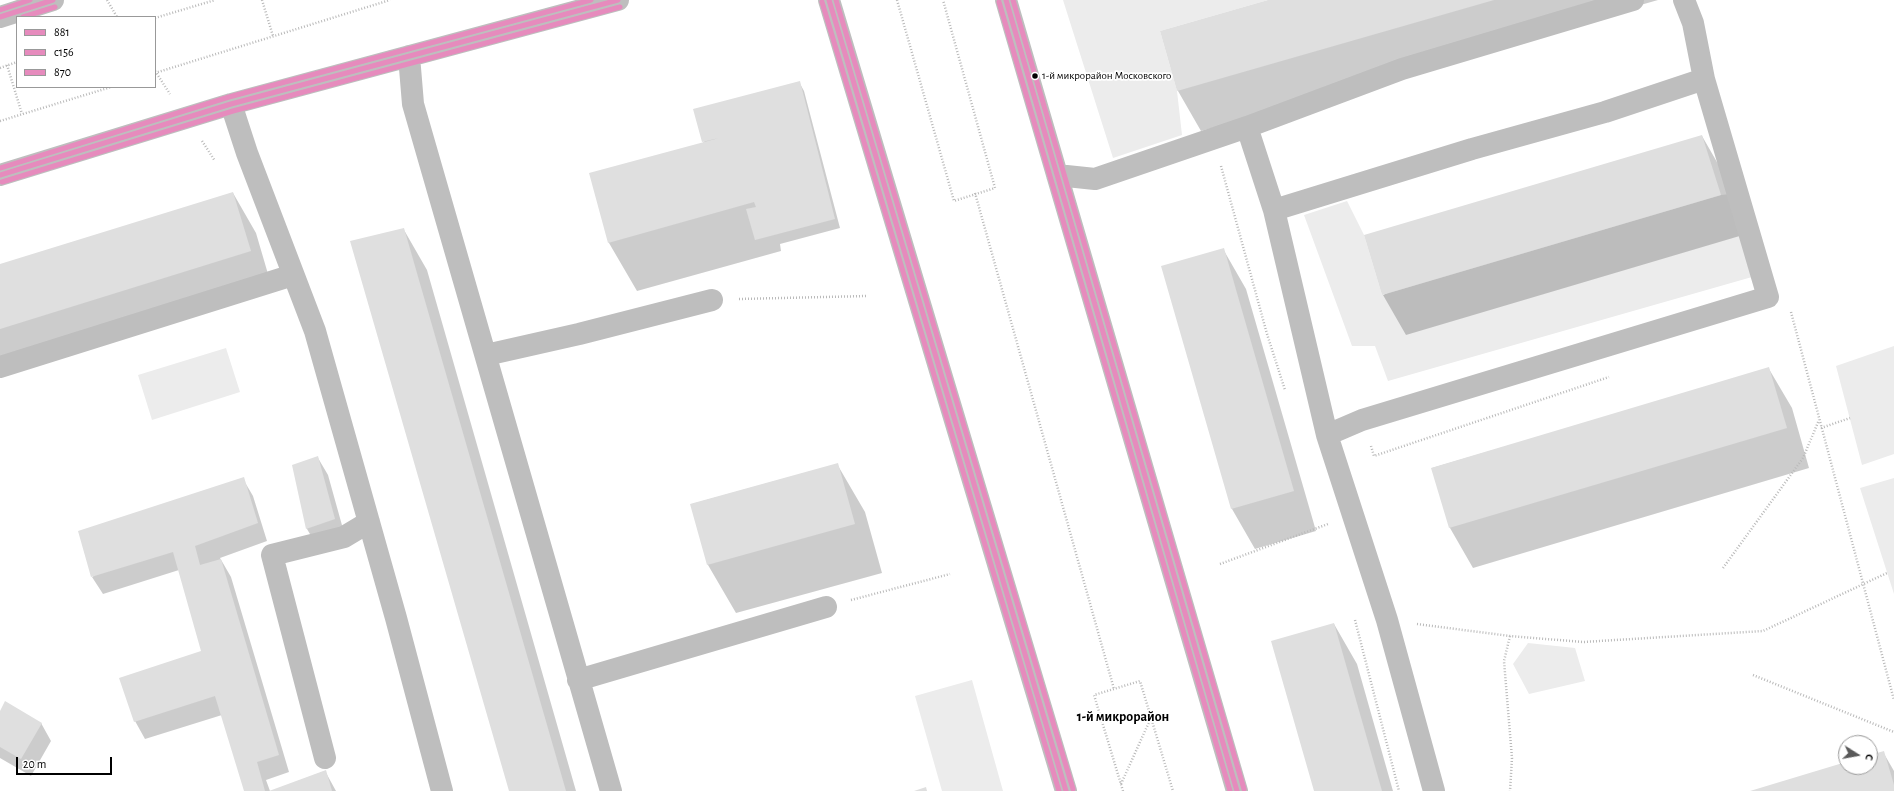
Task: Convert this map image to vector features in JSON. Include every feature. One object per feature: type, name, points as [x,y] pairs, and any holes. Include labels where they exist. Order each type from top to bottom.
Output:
[{"type":"street","points":[[0,17],[53,0]]},
{"type":"street","points":[[0,175],[231,104],[618,0]]},
{"type":"street","points":[[829,0],[1066,791]]},
{"type":"street","points":[[1006,0],[1238,791]]},
{"type":"street","points":[[1057,175],[1095,179],[1247,127],[1402,69],[1633,0]]},
{"type":"street","points":[[1327,435],[1362,420],[1768,297],[1704,79],[1693,23],[1684,0]]},
{"type":"street","points":[[409,56],[413,104],[611,791]]},
{"type":"street","points":[[1274,210],[1472,149],[1605,112],[1704,79]]},
{"type":"street","points":[[231,104],[247,152],[315,331],[369,522],[442,791]]},
{"type":"street","points":[[1247,127],[1274,210],[1327,435],[1387,620],[1434,791]]},
{"type":"street","points":[[0,368],[293,275]]},
{"type":"street","points":[[486,355],[579,334],[712,300]]},
{"type":"street","points":[[326,758],[272,555],[344,537],[369,522]]},
{"type":"street","points":[[578,680],[826,607]]},
{"type":"path","points":[[107,0],[117,16]]},
{"type":"path","points":[[156,18],[215,0]]},
{"type":"path","points":[[262,0],[273,36]]},
{"type":"path","points":[[156,73],[390,0]]},
{"type":"path","points":[[897,0],[954,200],[995,188],[943,0]]},
{"type":"path","points":[[0,68],[16,62]]},
{"type":"path","points":[[7,65],[22,114]]},
{"type":"path","points":[[0,121],[108,88]]},
{"type":"path","points":[[1213,166],[1221,164],[1267,334],[1286,393]]},
{"type":"path","points":[[974,193],[1114,689]]},
{"type":"path","points":[[712,300],[868,296]]},
{"type":"path","points":[[1790,307],[1894,700]]},
{"type":"path","points":[[1821,428],[1850,418]]},
{"type":"path","points":[[1723,568],[1803,458],[1819,419]]},
{"type":"path","points":[[1326,517],[1330,531]]},
{"type":"path","points":[[1220,564],[1328,524]]},
{"type":"path","points":[[826,607],[950,574]]},
{"type":"path","points":[[1399,791],[1355,618],[1387,620],[1510,636],[1583,642],[1763,631],[1864,586],[1887,574]]},
{"type":"path","points":[[1510,636],[1504,660],[1512,758],[1510,791]]},
{"type":"path","points":[[1753,675],[1894,732]]},
{"type":"path","points":[[1123,791],[1094,695],[1140,681],[1173,791]]},
{"type":"path","points":[[1121,785],[1151,719]]},
{"type":"shaded area","points":[[1063,0],[1268,0],[1160,31],[1177,91],[1182,135],[1113,158]]},
{"type":"shaded area","points":[[1730,194],[1752,277],[1388,381],[1375,346],[1352,346],[1304,215],[1347,201],[1364,235],[1382,295],[1721,195]]},
{"type":"shaded area","points":[[1894,346],[1894,454],[1862,465],[1836,366]]},
{"type":"shaded area","points":[[226,348],[240,392],[152,420],[138,375]]},
{"type":"shaded area","points":[[1894,478],[1894,594],[1860,488]]},
{"type":"shaded area","points":[[1528,643],[1575,648],[1585,681],[1529,694],[1513,664]]},
{"type":"shaded area","points":[[972,680],[1003,791],[942,791],[915,696]]},
{"type":"building","points":[[1268,0],[1494,0],[1177,91],[1160,31]]},
{"type":"building","points":[[800,81],[835,219],[755,240],[746,209],[756,207],[754,202],[608,243],[589,173],[719,138],[702,142],[693,109]]},
{"type":"building","points":[[1702,135],[1721,195],[1382,295],[1364,235]]},
{"type":"building","points":[[233,192],[251,251],[0,329],[0,264]]},
{"type":"building","points":[[404,228],[566,791],[509,791],[350,241]]},
{"type":"building","points":[[1224,248],[1294,491],[1231,509],[1161,266]]},
{"type":"building","points":[[1769,367],[1787,428],[1449,528],[1431,468]]},
{"type":"building","points":[[318,456],[335,519],[306,529],[292,465]]},
{"type":"building","points":[[838,463],[855,524],[707,565],[690,504]]},
{"type":"building","points":[[244,477],[258,523],[195,546],[200,565],[221,559],[279,755],[257,762],[265,791],[244,791],[215,696],[134,722],[119,678],[201,651],[173,552],[91,577],[78,531]]},
{"type":"building","points":[[1334,623],[1382,791],[1314,791],[1271,641]]},
{"type":"building","points":[[5,701],[42,723],[21,759],[0,747],[0,711]]},
{"type":"building","points":[[1884,751],[1894,785],[1894,791],[1750,791],[1838,764],[1838,775],[1878,775],[1878,753]]},
{"type":"building","points":[[326,770],[332,791],[269,791]]},
{"type":"building","points":[[926,787],[927,791],[914,791]]},
{"type":"transit line","name":"870","points":[[0,10],[30,0]]},
{"type":"transit line","name":"881","points":[[0,17],[53,0]]},
{"type":"transit line","name":"870","points":[[0,168],[229,97],[591,0]]},
{"type":"transit line","name":"881","points":[[0,175],[231,104],[618,0]]},
{"type":"transit line","name":"881","points":[[829,0],[1066,791]]},
{"type":"transit line","name":"870","points":[[836,0],[1073,789]]},
{"type":"transit line","name":"881","points":[[1006,0],[1237,791]]},
{"type":"transit line","name":"870","points":[[1013,0],[1244,789]]},
{"type":"transit line","name":"с156","points":[[822,2],[1059,791]]},
{"type":"transit line","name":"с156","points":[[999,2],[1230,791]]},
{"type":"transit line","name":"с156","points":[[26,16],[55,7]]},
{"type":"transit line","name":"с156","points":[[2,182],[233,111],[620,7]]},
{"type":"place","name":"1-й микрорайон Московского","points":[[1035,76]]},
{"type":"district","name":"1-й микрорайон","points":[[1123,717]]}]
